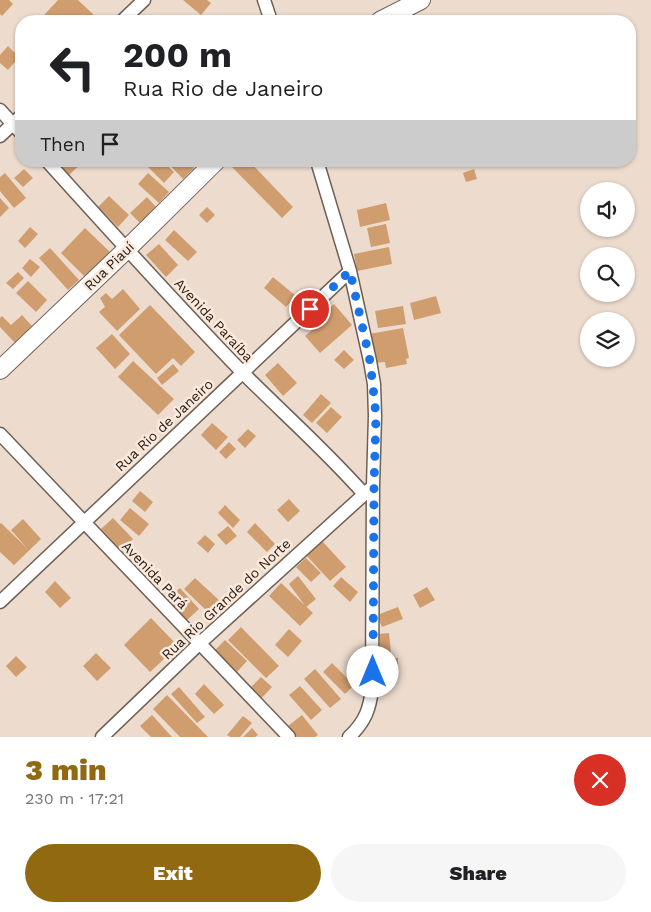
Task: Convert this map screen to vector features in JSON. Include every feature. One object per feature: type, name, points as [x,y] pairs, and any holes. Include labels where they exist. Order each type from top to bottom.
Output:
[{"type":"street","points":[[128,15],[144,0]]},
{"type":"street","points":[[264,0],[269,15]]},
{"type":"street","points":[[392,15],[421,0]]},
{"type":"street","points":[[0,110],[15,122]]},
{"type":"street","points":[[0,136],[15,126]]},
{"type":"street","name":"Avenida Paraíba","points":[[52,167],[243,372],[344,472],[369,490]]},
{"type":"street","name":"Rua Piauí","points":[[0,370],[210,167]]},
{"type":"street","points":[[319,167],[350,271],[370,361],[376,416],[369,490],[371,702],[364,720],[349,737]]},
{"type":"street","name":"Rua Rio de Janeiro","points":[[0,602],[350,271]]},
{"type":"street","name":"Avenida Pará","points":[[0,434],[289,737]]},
{"type":"street","name":"Rua Rio Grande do Norte","points":[[102,737],[200,643],[369,490]]},
{"type":"building","points":[[0,0],[9,0],[13,4],[2,16],[0,14]]},
{"type":"building","points":[[58,0],[78,0],[94,15],[45,15]]},
{"type":"building","points":[[183,0],[207,0],[211,3],[201,15]]},
{"type":"building","points":[[8,46],[15,53],[15,62],[8,70],[0,63],[0,55]]},
{"type":"building","points":[[61,167],[78,167],[69,175]]},
{"type":"building","points":[[148,167],[169,167],[174,172],[164,183]]},
{"type":"building","points":[[172,167],[193,167],[183,179]]},
{"type":"building","points":[[232,167],[255,167],[293,207],[282,218]]},
{"type":"building","points":[[24,169],[33,178],[23,187],[14,178]]},
{"type":"building","points":[[474,169],[477,179],[466,182],[463,173]]},
{"type":"building","points":[[5,173],[26,198],[14,208],[0,191],[0,177]]},
{"type":"building","points":[[148,173],[169,192],[159,203],[138,184]]},
{"type":"building","points":[[109,196],[129,215],[118,227],[98,207]]},
{"type":"building","points":[[147,197],[156,207],[140,223],[130,213]]},
{"type":"building","points":[[0,198],[9,208],[0,217]]},
{"type":"building","points":[[386,203],[390,220],[360,227],[357,210]]},
{"type":"building","points":[[207,207],[215,215],[207,223],[199,215]]},
{"type":"building","points":[[386,224],[390,243],[371,247],[367,228]]},
{"type":"building","points":[[30,227],[38,234],[25,248],[18,241]]},
{"type":"building","points":[[85,228],[110,252],[85,277],[61,253]]},
{"type":"building","points":[[174,230],[197,252],[188,261],[165,240]]},
{"type":"building","points":[[159,244],[178,265],[166,277],[146,255]]},
{"type":"building","points":[[389,247],[392,264],[357,271],[354,254]]},
{"type":"building","points":[[50,248],[79,280],[68,290],[39,258]]},
{"type":"building","points":[[30,259],[40,267],[31,277],[22,268]]},
{"type":"building","points":[[18,272],[24,278],[13,289],[6,283]]},
{"type":"building","points":[[273,277],[296,296],[286,307],[264,288]]},
{"type":"building","points":[[28,281],[47,300],[36,312],[16,293]]},
{"type":"building","points":[[123,289],[140,309],[117,331],[99,312],[105,307],[100,298],[106,293],[112,299]]},
{"type":"building","points":[[436,296],[441,313],[414,320],[410,303]]},
{"type":"building","points":[[334,304],[352,325],[320,353],[305,336],[324,320],[322,315]]},
{"type":"building","points":[[150,305],[195,352],[181,366],[173,358],[156,374],[119,335]]},
{"type":"building","points":[[403,306],[406,324],[378,328],[375,311]]},
{"type":"building","points":[[22,315],[32,326],[15,343],[0,327],[0,318],[2,316],[11,325]]},
{"type":"building","points":[[403,328],[409,358],[406,359],[407,364],[386,368],[385,362],[374,363],[369,334]]},
{"type":"building","points":[[112,334],[130,354],[115,369],[96,348]]},
{"type":"building","points":[[344,350],[354,360],[344,369],[334,360]]},
{"type":"building","points":[[133,361],[174,399],[158,415],[118,377]]},
{"type":"building","points":[[278,363],[297,383],[283,396],[265,375]]},
{"type":"building","points":[[173,364],[179,371],[162,385],[157,378]]},
{"type":"building","points":[[321,394],[331,403],[312,423],[303,415]]},
{"type":"building","points":[[331,407],[342,417],[327,433],[316,423]]},
{"type":"building","points":[[212,423],[228,437],[216,450],[201,435]]},
{"type":"building","points":[[248,429],[256,436],[245,448],[237,440]]},
{"type":"building","points":[[229,442],[236,449],[226,459],[219,452]]},
{"type":"building","points":[[140,491],[153,502],[145,512],[132,501]]},
{"type":"building","points":[[289,499],[300,511],[288,522],[277,510]]},
{"type":"building","points":[[225,505],[240,520],[233,528],[218,513]]},
{"type":"building","points":[[130,508],[149,524],[139,536],[120,520]]},
{"type":"building","points":[[113,518],[133,539],[121,550],[101,529]]},
{"type":"building","points":[[23,519],[41,539],[14,565],[0,552],[0,524],[27,548],[11,530]]},
{"type":"building","points":[[255,523],[275,544],[267,552],[247,532]]},
{"type":"building","points":[[228,526],[237,536],[226,545],[217,535]]},
{"type":"building","points":[[205,535],[215,544],[208,553],[197,543]]},
{"type":"building","points":[[322,541],[346,567],[330,581],[306,555]]},
{"type":"building","points":[[306,558],[321,573],[311,582],[296,567]]},
{"type":"building","points":[[298,576],[316,599],[306,607],[289,584]]},
{"type":"building","points":[[341,577],[358,592],[350,602],[333,586]]},
{"type":"building","points":[[195,578],[220,601],[209,613],[184,589]]},
{"type":"building","points":[[55,581],[71,598],[60,608],[45,592]]},
{"type":"building","points":[[281,583],[313,613],[300,626],[269,596]]},
{"type":"building","points":[[427,587],[435,600],[420,608],[413,595]]},
{"type":"building","points":[[180,588],[199,609],[186,621],[166,600]]},
{"type":"building","points":[[398,607],[403,619],[382,627],[377,615]]},
{"type":"building","points":[[151,618],[178,646],[150,672],[124,645]]},
{"type":"building","points":[[241,627],[279,666],[266,678],[228,640]]},
{"type":"building","points":[[289,629],[302,641],[288,657],[275,645]]},
{"type":"building","points":[[389,633],[391,653],[381,654],[379,634]]},
{"type":"building","points":[[225,640],[247,661],[237,672],[215,650]]},
{"type":"building","points":[[96,653],[111,668],[97,681],[83,666]]},
{"type":"building","points":[[16,656],[27,667],[16,677],[6,666]]},
{"type":"building","points":[[398,658],[398,676],[379,676],[379,659]]},
{"type":"building","points":[[332,663],[354,685],[345,694],[323,672]]},
{"type":"building","points":[[315,669],[341,699],[330,708],[304,679]]},
{"type":"building","points":[[261,677],[272,687],[258,702],[247,691]]},
{"type":"building","points":[[204,684],[224,705],[214,714],[195,694]]},
{"type":"building","points":[[300,686],[322,710],[311,720],[289,695]]},
{"type":"building","points":[[179,687],[205,717],[197,723],[171,694]]},
{"type":"building","points":[[167,695],[208,737],[180,737],[153,709]]},
{"type":"building","points":[[152,715],[172,737],[151,737],[140,726]]},
{"type":"building","points":[[302,715],[318,735],[315,737],[297,737],[288,726]]},
{"type":"building","points":[[243,716],[252,723],[240,737],[230,737],[227,735]]},
{"type":"building","points":[[252,728],[258,735],[255,737],[243,737]]},
{"type":"route","points":[[310,309],[350,271],[370,361],[376,416],[373,672]]}]
